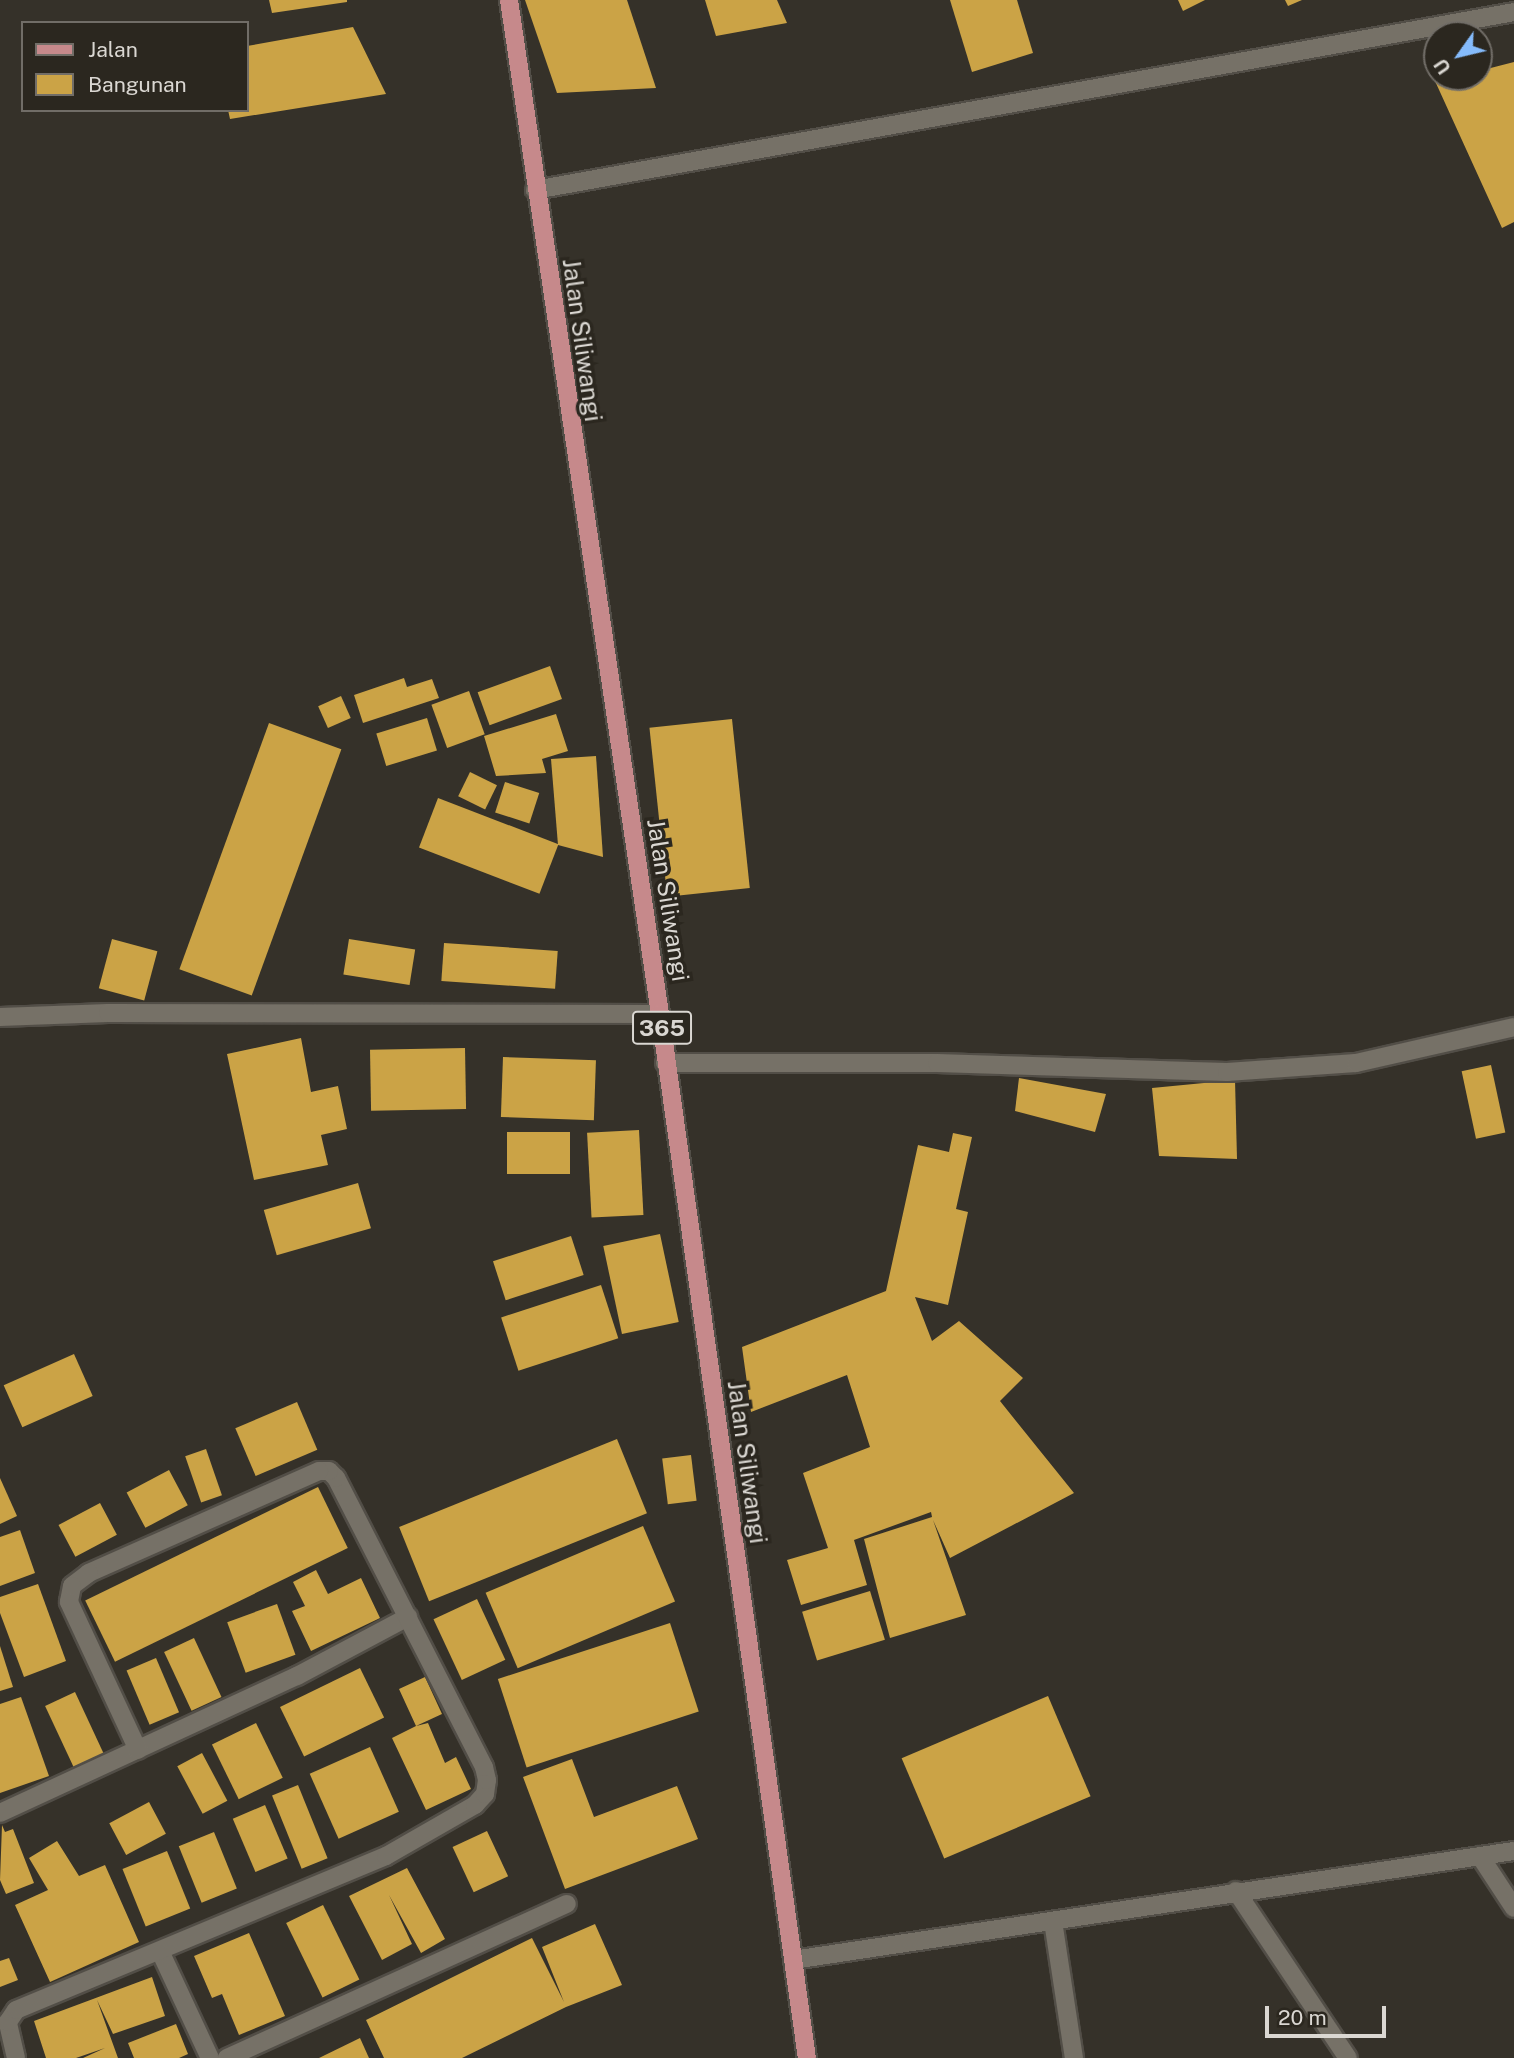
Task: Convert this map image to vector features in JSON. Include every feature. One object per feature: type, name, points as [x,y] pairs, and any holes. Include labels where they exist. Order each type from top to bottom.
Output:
[{"type":"main road","name":"Jalan Siliwangi","points":[[509,0],[535,190],[660,1014],[807,2058]]},
{"type":"street","points":[[535,190],[1514,12]]},
{"type":"street","points":[[0,1017],[108,1013],[660,1014]]},
{"type":"street","points":[[665,1063],[937,1063],[1227,1072],[1356,1063],[1514,1027]]},
{"type":"street","points":[[16,2058],[8,2022],[16,2010],[386,1856],[475,1805],[485,1794],[487,1780],[484,1767],[337,1478],[329,1471],[312,1473],[89,1573],[72,1586],[69,1602],[138,1750]]},
{"type":"street","points":[[0,1813],[298,1676],[408,1617]]},
{"type":"street","points":[[793,1960],[1514,1851]]},
{"type":"street","points":[[1479,1856],[1514,1908]]},
{"type":"street","points":[[1236,1891],[1348,2058]]},
{"type":"street","points":[[227,2058],[567,1904]]},
{"type":"street","points":[[1053,1921],[1074,2058]]},
{"type":"street","points":[[160,1951],[210,2058]]},
{"type":"building","points":[[269,0],[347,0],[347,2],[272,13]]},
{"type":"building","points":[[525,0],[627,0],[656,88],[557,93]]},
{"type":"building","points":[[705,0],[777,0],[787,23],[716,36]]},
{"type":"building","points":[[950,0],[1017,0],[1033,53],[972,72]]},
{"type":"building","points":[[1178,0],[1205,0],[1183,11]]},
{"type":"building","points":[[1285,0],[1302,0],[1288,6]]},
{"type":"building","points":[[353,27],[386,94],[230,119],[228,112],[248,112],[248,46]]},
{"type":"building","points":[[1514,62],[1514,222],[1502,228],[1440,91],[1493,91],[1493,67]]},
{"type":"building","points":[[550,666],[562,699],[490,725],[478,692]]},
{"type":"building","points":[[404,678],[407,687],[432,679],[439,698],[363,723],[354,695]]},
{"type":"building","points":[[469,691],[485,734],[447,748],[431,705]]},
{"type":"building","points":[[341,696],[351,718],[328,728],[318,706]]},
{"type":"building","points":[[556,714],[568,751],[542,759],[546,773],[496,776],[484,736]]},
{"type":"building","points":[[427,718],[437,751],[386,766],[376,733]]},
{"type":"building","points":[[732,719],[750,888],[667,897],[649,728]]},
{"type":"building","points":[[269,723],[341,749],[252,996],[179,969]]},
{"type":"building","points":[[596,756],[603,857],[558,845],[551,759]]},
{"type":"building","points":[[470,772],[497,785],[485,809],[458,796]]},
{"type":"building","points":[[505,782],[539,793],[529,824],[495,812]]},
{"type":"building","points":[[438,798],[558,844],[539,894],[419,847]]},
{"type":"building","points":[[112,939],[157,951],[144,1000],[99,988]]},
{"type":"building","points":[[349,939],[415,949],[410,985],[343,975]]},
{"type":"building","points":[[444,943],[558,951],[555,989],[441,981]]},
{"type":"building","points":[[301,1038],[311,1092],[338,1086],[347,1129],[321,1135],[328,1165],[254,1180],[227,1054]]},
{"type":"building","points":[[465,1048],[466,1109],[371,1111],[370,1050]]},
{"type":"building","points":[[503,1057],[596,1060],[594,1120],[501,1117]]},
{"type":"building","points":[[1491,1065],[1505,1132],[1476,1139],[1462,1071]]},
{"type":"building","points":[[1019,1078],[1106,1094],[1095,1132],[1015,1111]]},
{"type":"building","points":[[1235,1080],[1237,1159],[1159,1156],[1152,1088]]},
{"type":"building","points":[[639,1130],[643,1215],[592,1218],[587,1133]]},
{"type":"building","points":[[507,1132],[570,1132],[570,1174],[507,1174]]},
{"type":"building","points":[[953,1133],[972,1137],[956,1209],[968,1212],[948,1305],[915,1297],[932,1341],[959,1321],[1023,1378],[1000,1401],[1074,1493],[950,1558],[933,1520],[966,1615],[890,1638],[864,1539],[932,1517],[931,1512],[854,1540],[867,1585],[801,1605],[787,1560],[828,1548],[803,1473],[870,1447],[847,1375],[751,1412],[742,1347],[886,1291],[918,1145],[949,1152]]},
{"type":"building","points":[[358,1183],[371,1228],[277,1255],[264,1210]]},
{"type":"building","points":[[660,1234],[679,1322],[622,1334],[603,1246]]},
{"type":"building","points":[[571,1236],[584,1275],[506,1300],[493,1261]]},
{"type":"building","points":[[601,1285],[618,1338],[518,1371],[501,1317]]},
{"type":"building","points":[[74,1354],[93,1396],[22,1427],[4,1385]]},
{"type":"building","points":[[297,1402],[317,1450],[256,1476],[235,1428]]},
{"type":"building","points":[[617,1439],[647,1513],[429,1601],[399,1527]]},
{"type":"building","points":[[206,1449],[222,1495],[201,1502],[185,1456]]},
{"type":"building","points":[[691,1455],[697,1501],[668,1504],[662,1459]]},
{"type":"building","points":[[169,1470],[188,1505],[145,1528],[127,1493]]},
{"type":"building","points":[[0,1478],[17,1516],[0,1524]]},
{"type":"building","points":[[318,1487],[348,1548],[115,1662],[85,1601]]},
{"type":"building","points":[[100,1503],[117,1535],[75,1557],[59,1525]]},
{"type":"building","points":[[643,1526],[675,1601],[518,1668],[486,1593]]},
{"type":"building","points":[[20,1530],[35,1573],[0,1586],[0,1537]]},
{"type":"building","points":[[316,1570],[328,1594],[361,1578],[380,1618],[311,1651],[292,1611],[305,1606],[293,1582]]},
{"type":"building","points":[[38,1584],[66,1661],[24,1677],[0,1613],[0,1597]]},
{"type":"building","points":[[870,1591],[885,1640],[817,1661],[802,1612]]},
{"type":"building","points":[[477,1599],[505,1660],[462,1680],[433,1619]]},
{"type":"building","points":[[277,1604],[295,1655],[246,1673],[227,1622]]},
{"type":"building","points":[[670,1623],[699,1711],[527,1767],[498,1679]]},
{"type":"building","points":[[194,1638],[221,1697],[192,1711],[164,1652]]},
{"type":"building","points":[[0,1646],[13,1687],[0,1691]]},
{"type":"building","points":[[156,1658],[179,1712],[150,1725],[127,1671]]},
{"type":"building","points":[[360,1668],[384,1717],[304,1756],[280,1707]]},
{"type":"building","points":[[425,1677],[442,1714],[416,1726],[399,1689]]},
{"type":"building","points":[[75,1692],[104,1754],[74,1768],[45,1706]]},
{"type":"building","points":[[1048,1696],[1091,1796],[944,1858],[902,1758]]},
{"type":"building","points":[[21,1697],[49,1776],[0,1793],[0,1704]]},
{"type":"building","points":[[256,1723],[283,1778],[239,1799],[212,1744]]},
{"type":"building","points":[[428,1723],[445,1763],[456,1757],[471,1789],[426,1810],[392,1738]]},
{"type":"building","points":[[370,1747],[399,1812],[339,1839],[310,1774]]},
{"type":"building","points":[[202,1753],[227,1801],[203,1814],[177,1766]]},
{"type":"building","points":[[572,1759],[594,1817],[677,1786],[698,1839],[565,1889],[523,1777]]},
{"type":"building","points":[[298,1785],[328,1858],[302,1869],[272,1795]]},
{"type":"building","points":[[149,1802],[166,1834],[126,1855],[109,1823]]},
{"type":"building","points":[[265,1805],[288,1858],[255,1872],[233,1819]]},
{"type":"building","points":[[2,1825],[5,1832],[13,1829],[34,1883],[6,1894],[0,1880]]},
{"type":"building","points":[[487,1831],[508,1876],[474,1892],[453,1847]]},
{"type":"building","points":[[214,1832],[237,1889],[202,1903],[179,1846]]},
{"type":"building","points":[[57,1841],[79,1876],[105,1865],[139,1942],[50,1982],[15,1905],[48,1890],[29,1858]]},
{"type":"building","points":[[167,1851],[190,1908],[146,1926],[122,1869]]},
{"type":"building","points":[[407,1868],[445,1939],[421,1953],[389,1895],[412,1944],[382,1960],[349,1896]]},
{"type":"building","points":[[323,1905],[359,1980],[323,1998],[286,1923]]},
{"type":"building","points":[[595,1924],[622,1985],[566,2007],[462,2058],[384,2058],[366,2020],[532,1938],[564,2002],[542,1947]]},
{"type":"building","points":[[249,1933],[285,2016],[239,2035],[222,1994],[212,1998],[194,1956]]},
{"type":"building","points":[[9,1958],[18,1980],[0,1987],[0,1961]]},
{"type":"building","points":[[152,1977],[165,2016],[113,2034],[97,2000],[118,2058],[83,2058],[105,2048],[76,2058],[46,2058],[34,2021]]},
{"type":"building","points":[[176,2024],[188,2054],[179,2058],[134,2058],[128,2043]]},
{"type":"building","points":[[360,2038],[369,2058],[319,2058]]}]
